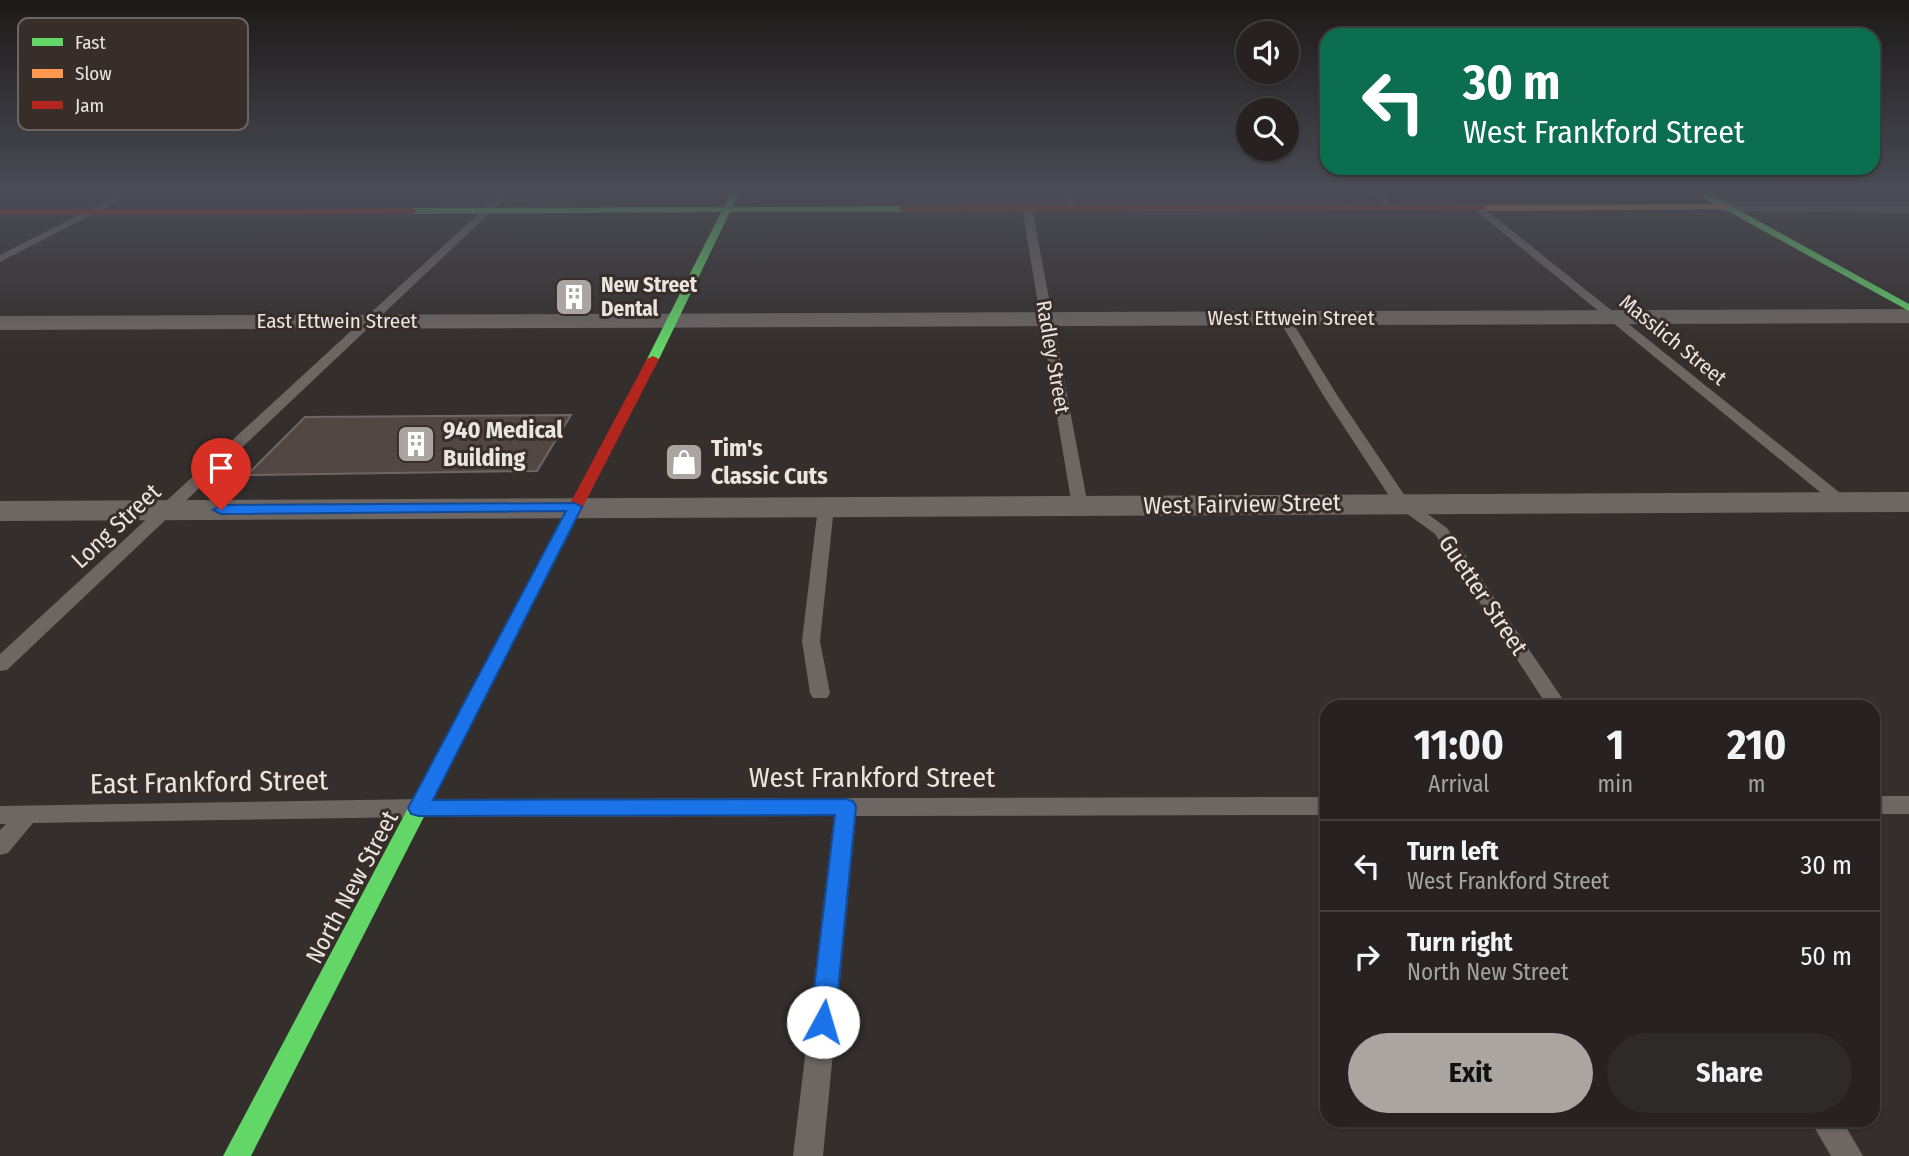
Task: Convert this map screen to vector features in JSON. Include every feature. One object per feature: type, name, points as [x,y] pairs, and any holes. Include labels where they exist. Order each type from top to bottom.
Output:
[{"type":"street","name":"North New Street","points":[[237,1156],[673,320],[709,245]]},
{"type":"street","points":[[1795,245],[1909,308]]},
{"type":"street","name":"West Ettwein Street","points":[[673,320],[1909,316]]},
{"type":"street","name":"East Ettwein Street","points":[[0,323],[673,320]]},
{"type":"street","name":"West Fairview Street","points":[[0,511],[1401,502],[1909,502]]},
{"type":"lane","points":[[0,259],[27,245]]},
{"type":"lane","name":"Long Street","points":[[0,665],[451,245]]},
{"type":"lane","name":"Radley Street","points":[[1033,245],[1080,506]]},
{"type":"lane","name":"Masslich Street","points":[[1524,245],[1843,503]]},
{"type":"lane","name":"Guetter Street","points":[[1284,318],[1330,395],[1401,502],[1441,531],[1553,700]]},
{"type":"lane","points":[[820,693],[811,641],[826,507]]},
{"type":"lane","points":[[1880,805],[1909,805]]},
{"type":"lane","name":"West Frankford Street","points":[[419,808],[1320,806]]},
{"type":"lane","points":[[808,1156],[846,807]]},
{"type":"lane","name":"East Frankford Street","points":[[0,815],[419,808]]},
{"type":"lane","points":[[0,846],[27,815]]},
{"type":"lane","points":[[1829,1127],[1848,1156]]},
{"type":"building","name":"940 Medical Building","points":[[571,415],[537,471],[247,475],[305,417]]},
{"type":"traffic: fast","points":[[653,359],[709,245]]},
{"type":"traffic: fast","points":[[1795,245],[1909,308]]},
{"type":"traffic: fast","points":[[237,1156],[477,695]]},
{"type":"traffic: jam","points":[[477,695],[653,359]]},
{"type":"place","name":"New Street Dental","points":[[574,297]]},
{"type":"place","name":"940 Medical Building","points":[[416,444]]},
{"type":"place","name":"Tim's Classic Cuts","points":[[684,462]]},
{"type":"route","points":[[221,510],[575,507],[419,808],[846,807],[823,1022]]}]
